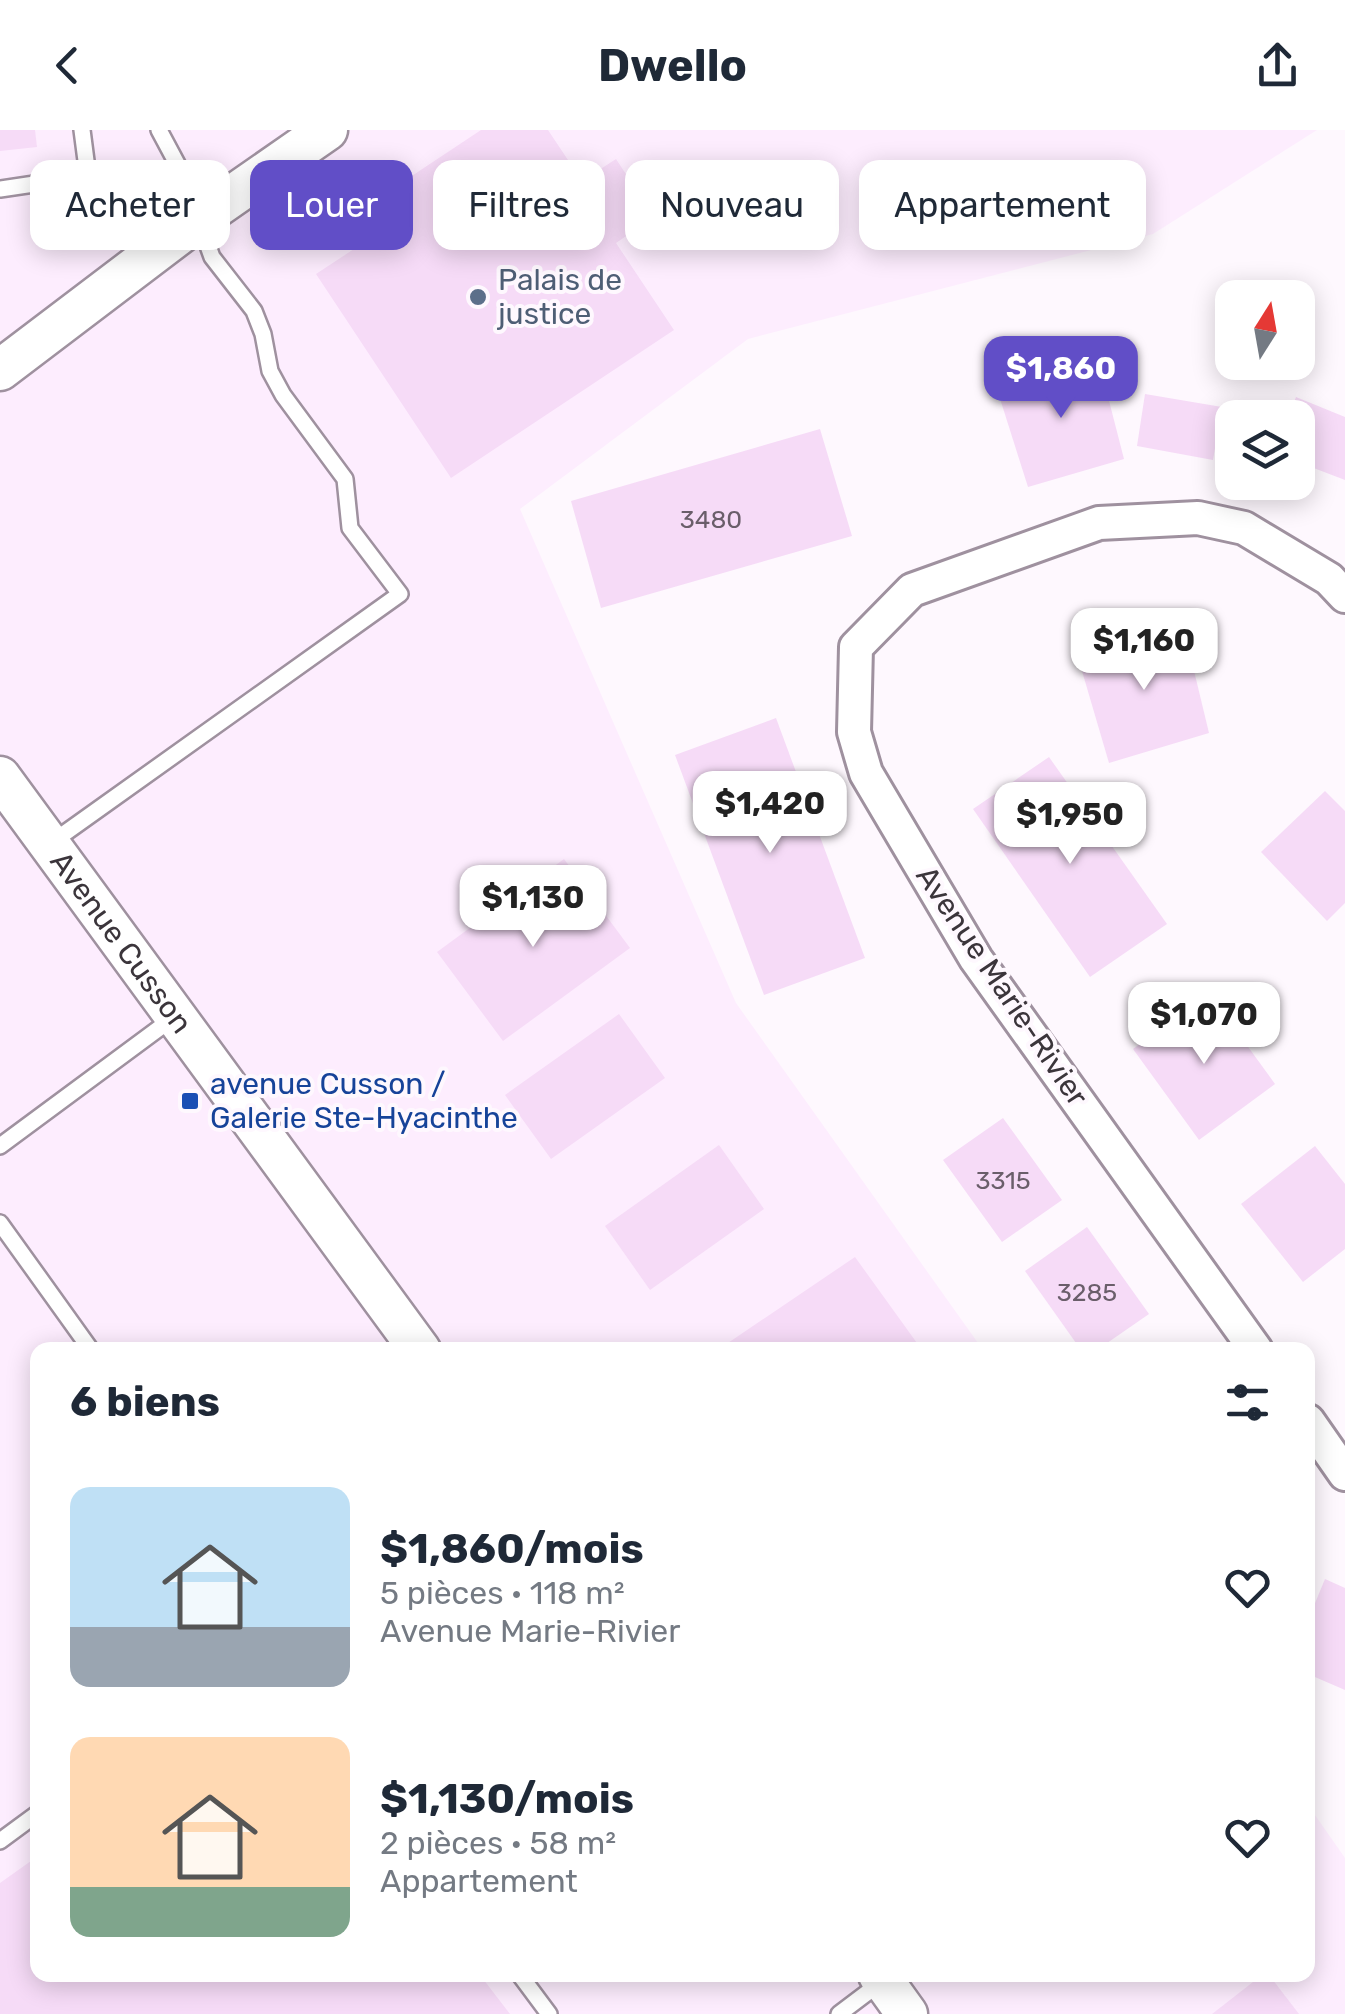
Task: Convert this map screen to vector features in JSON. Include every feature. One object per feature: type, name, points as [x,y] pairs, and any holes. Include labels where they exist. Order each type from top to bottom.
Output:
[{"type":"street","points":[[230,197],[327,130]]},
{"type":"street","points":[[0,370],[158,250]]},
{"type":"street","name":"Avenue Marie-Rivier","points":[[1250,1342],[976,959],[866,773],[854,732],[856,647],[912,590],[1099,523],[1198,518],[1244,528],[1329,579],[1345,596]]},
{"type":"street","name":"Avenue Cusson","points":[[0,777],[414,1342]]},
{"type":"street","points":[[1315,1431],[1345,1474]]},
{"type":"street","points":[[884,1982],[907,2014]]},
{"type":"lane","points":[[0,190],[88,176],[82,130]]},
{"type":"lane","points":[[159,130],[175,160]]},
{"type":"lane","points":[[50,844],[400,594],[350,528],[346,480],[283,395],[270,371],[254,312],[210,250]]},
{"type":"lane","points":[[0,1146],[176,1016]]},
{"type":"lane","points":[[0,1223],[86,1342]]},
{"type":"lane","points":[[0,1841],[30,1820]]},
{"type":"lane","points":[[525,1982],[550,2014]]},
{"type":"lane","points":[[839,2014],[876,1982]]},
{"type":"shaded area","points":[[0,130],[1317,130],[1146,236],[1146,160],[859,160],[859,250],[1091,250],[748,339],[520,509],[736,1003],[977,1342],[30,1342],[30,1982],[1315,1982],[1315,1815],[1345,1858],[1345,2014],[0,2014]]},
{"type":"building","points":[[0,130],[35,130],[37,147],[0,151]]},
{"type":"building","points":[[481,130],[548,130],[568,160],[436,160]]},
{"type":"building","points":[[616,159],[625,173],[625,237],[616,243],[674,330],[451,478],[316,274],[352,250],[413,250],[413,175],[433,162],[433,250],[605,250],[605,166]]},
{"type":"building","points":[[1097,354],[1124,459],[1028,487],[996,386]]},
{"type":"building","points":[[1145,394],[1215,406],[1213,460],[1137,446]]},
{"type":"building","points":[[1315,405],[1345,417],[1345,480],[1315,469]]},
{"type":"building","points":[[820,429],[852,536],[601,608],[571,501]]},
{"type":"building","points":[[1183,625],[1209,733],[1109,763],[1077,654]]},
{"type":"building","points":[[776,718],[865,958],[764,995],[675,755]]},
{"type":"building","points":[[1049,757],[1167,924],[1090,977],[973,809]]},
{"type":"building","points":[[1325,791],[1345,811],[1345,903],[1327,921],[1261,852]]},
{"type":"building","points":[[564,859],[630,948],[503,1041],[437,952]]},
{"type":"building","points":[[1209,993],[1275,1084],[1199,1140],[1133,1049]]},
{"type":"building","points":[[619,1014],[665,1078],[551,1159],[505,1095]]},
{"type":"building","points":[[1003,1118],[1062,1200],[1002,1242],[943,1160]]},
{"type":"building","points":[[719,1145],[764,1209],[650,1290],[605,1226]]},
{"type":"building","points":[[1315,1146],[1345,1184],[1345,1249],[1303,1282],[1241,1204]]},
{"type":"building","points":[[1087,1227],[1149,1314],[1109,1342],[1075,1342],[1025,1271]]},
{"type":"building","points":[[855,1257],[916,1342],[729,1342]]},
{"type":"building","points":[[1325,1579],[1345,1588],[1345,1690],[1315,1677],[1315,1603]]},
{"type":"building","points":[[30,1862],[30,1982],[485,1982],[510,2014],[0,2014],[0,1883]]},
{"type":"building","points":[[1253,1982],[1274,1982],[1299,2014],[1212,2014]]},
{"type":"place","name":"Palais de justice","points":[[478,297]]},
{"type":"place","name":"avenue Cusson / Galerie Ste-Hyacinthe","points":[[190,1101]]}]
